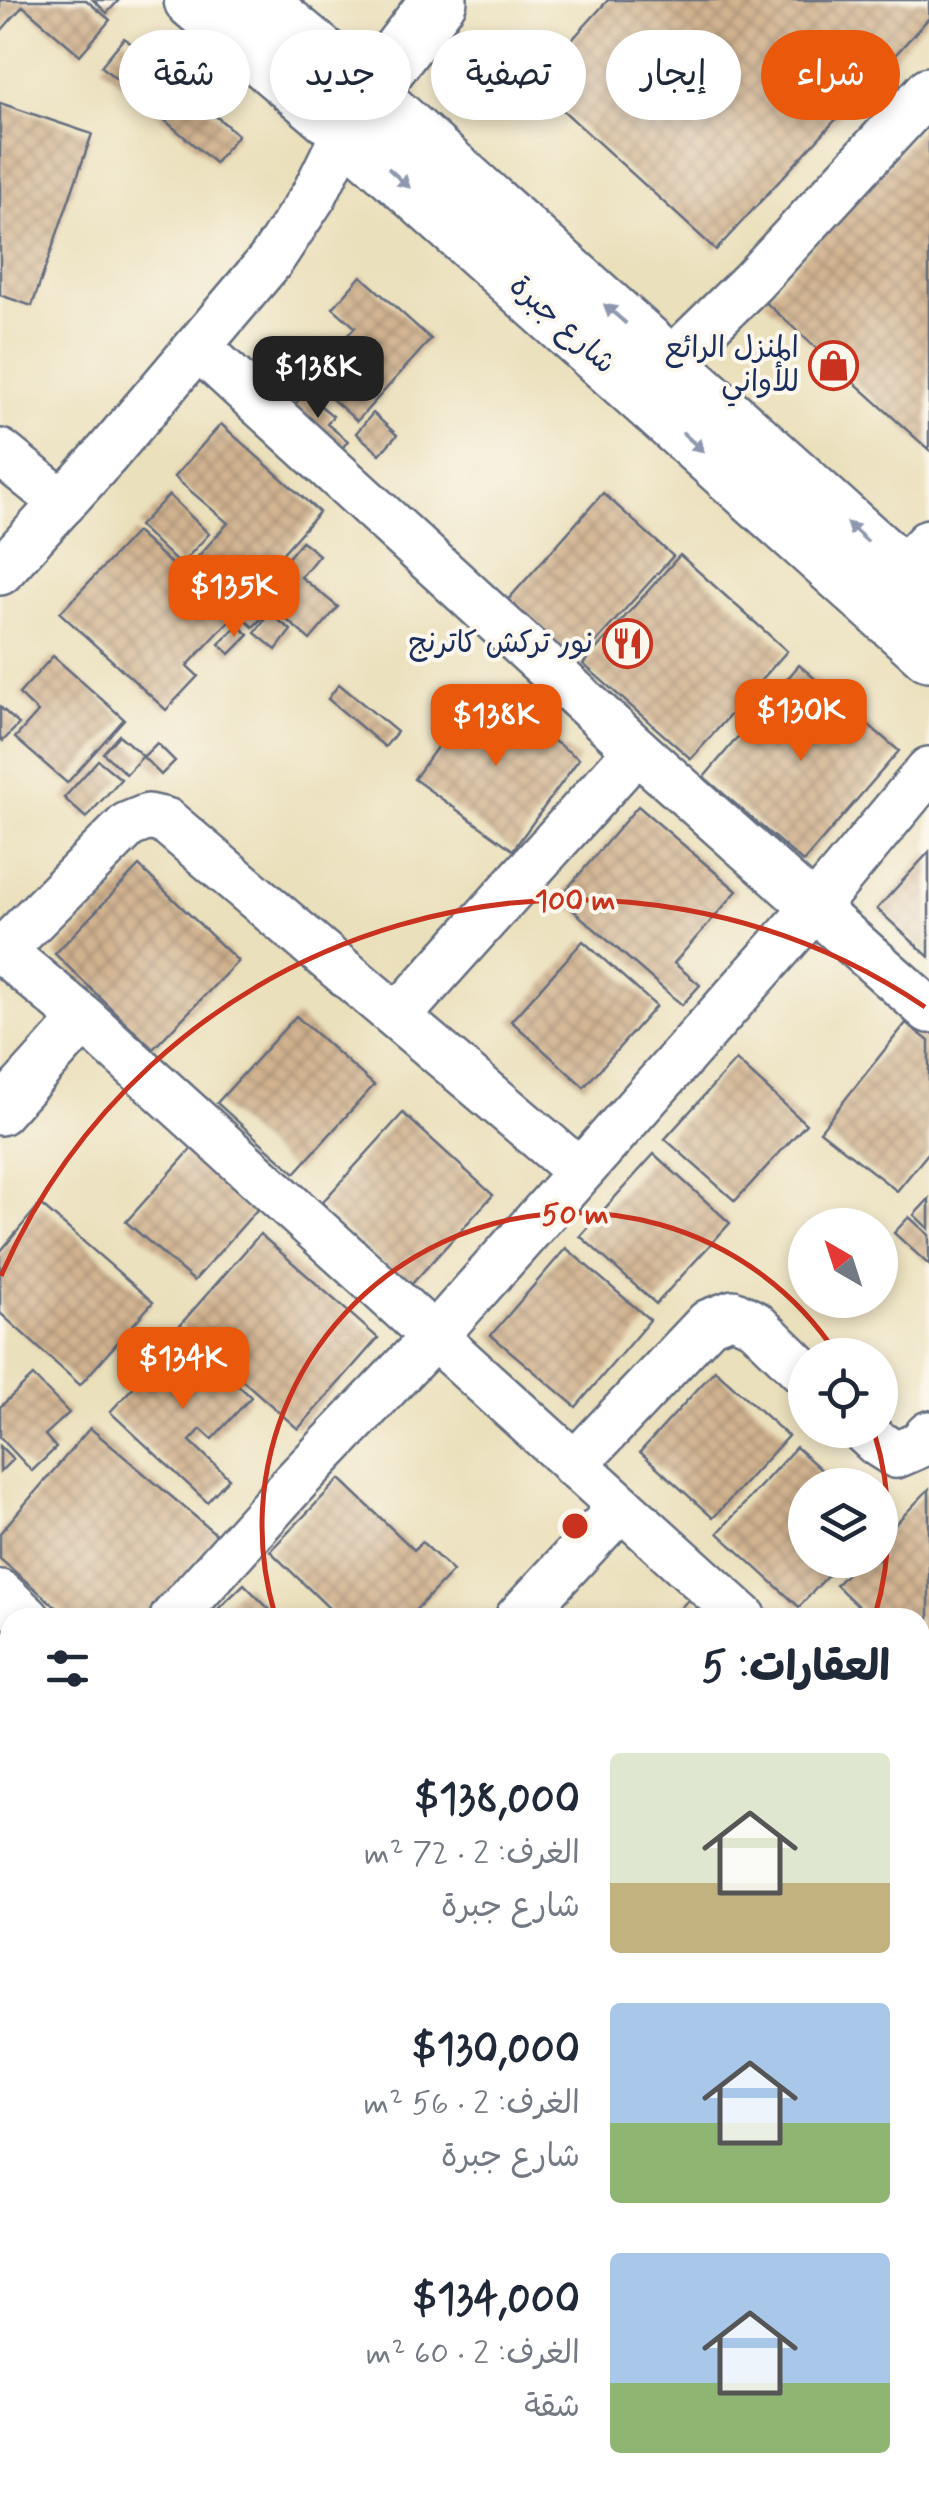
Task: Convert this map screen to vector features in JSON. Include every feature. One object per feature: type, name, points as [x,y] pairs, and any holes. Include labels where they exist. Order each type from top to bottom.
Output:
[{"type":"street","name":"شارع جبرة","points":[[192,0],[270,53]]},
{"type":"street","name":"شارع جبرة","points":[[256,0],[283,30]]},
{"type":"street","points":[[411,38],[439,0]]},
{"type":"street","points":[[670,362],[752,282],[929,90]]},
{"type":"street","points":[[0,572],[271,260],[314,196],[353,120]]},
{"type":"street","name":"شارع جبرة","points":[[365,120],[929,654]]},
{"type":"street","name":"شارع جبرة","points":[[367,120],[670,362],[920,570]]},
{"type":"street","points":[[198,347],[637,750],[929,1010]]},
{"type":"street","points":[[0,452],[62,503]]},
{"type":"street","points":[[398,1016],[637,750]]},
{"type":"street","points":[[182,1608],[433,1338],[815,907],[929,770]]},
{"type":"street","points":[[579,1172],[166,821],[148,817],[128,825],[1,950],[84,1019],[733,1608]]},
{"type":"street","points":[[0,1112],[84,1019]]},
{"type":"street","points":[[574,1465],[709,1322],[733,1313],[755,1324],[788,1356]]},
{"type":"street","points":[[885,1448],[896,1455],[919,1445],[929,1434]]},
{"type":"street","points":[[527,1608],[621,1507]]},
{"type":"building","points":[[0,0],[86,0],[110,20],[80,55],[23,6],[0,32]]},
{"type":"building","points":[[93,0],[119,0],[107,13]]},
{"type":"building","points":[[608,0],[929,0],[929,18],[900,50],[900,30],[761,30],[761,120],[835,120],[716,250],[574,120],[586,120],[586,30],[581,30]]},
{"type":"building","points":[[119,44],[119,81],[101,66]]},
{"type":"building","points":[[0,103],[92,134],[32,306],[0,295]]},
{"type":"building","points":[[929,119],[929,450],[764,301]]},
{"type":"building","points":[[164,120],[220,120],[238,135],[215,163]]},
{"type":"building","points":[[361,276],[431,339],[357,421],[324,392],[335,380],[320,366],[355,327],[333,308]]},
{"type":"building","points":[[305,393],[333,416],[327,424],[348,441],[339,452],[289,411]]},
{"type":"building","points":[[373,413],[397,435],[380,454],[356,433]]},
{"type":"building","points":[[221,424],[319,512],[241,600],[195,560],[228,523],[174,477]]},
{"type":"building","points":[[603,493],[673,556],[576,664],[506,602]]},
{"type":"building","points":[[169,495],[209,534],[180,565],[139,526]]},
{"type":"building","points":[[136,532],[231,619],[187,666],[198,676],[166,710],[60,613]]},
{"type":"building","points":[[302,541],[319,555],[301,577],[338,607],[310,640],[271,606],[274,602],[261,590]]},
{"type":"building","points":[[680,555],[787,651],[691,759],[583,664]]},
{"type":"building","points":[[253,604],[265,615],[253,627],[241,616]]},
{"type":"building","points":[[269,613],[291,630],[276,650],[255,633]]},
{"type":"building","points":[[238,625],[249,635],[230,654],[219,644]]},
{"type":"building","points":[[53,656],[124,719],[67,783],[15,738],[38,712],[19,694]]},
{"type":"building","points":[[799,665],[899,751],[803,862],[704,777]]},
{"type":"building","points":[[339,684],[397,732],[385,747],[328,699]]},
{"type":"building","points":[[480,688],[579,759],[513,850],[414,779]]},
{"type":"building","points":[[0,707],[19,724],[3,741],[0,738]]},
{"type":"building","points":[[119,735],[143,756],[126,774],[103,753]]},
{"type":"building","points":[[157,743],[175,761],[161,775],[143,757]]},
{"type":"building","points":[[98,760],[121,779],[86,818],[64,798]]},
{"type":"building","points":[[638,806],[737,891],[674,963],[700,985],[682,1005],[559,898]]},
{"type":"building","points":[[929,852],[929,957],[877,909]]},
{"type":"building","points":[[139,866],[238,961],[153,1049],[55,954]]},
{"type":"building","points":[[583,941],[656,1006],[584,1087],[511,1021]]},
{"type":"building","points":[[296,1016],[374,1085],[295,1173],[217,1103]]},
{"type":"building","points":[[906,1023],[929,1041],[929,1152],[897,1191],[820,1131]]},
{"type":"building","points":[[736,1060],[806,1124],[735,1201],[665,1139]]},
{"type":"building","points":[[403,1113],[493,1195],[409,1287],[319,1206]]},
{"type":"building","points":[[203,1136],[270,1195],[194,1281],[126,1222]]},
{"type":"building","points":[[654,1154],[730,1223],[656,1304],[580,1236]]},
{"type":"building","points":[[929,1199],[929,1229],[914,1215]]},
{"type":"building","points":[[40,1204],[153,1302],[80,1385],[0,1313],[0,1252]]},
{"type":"building","points":[[909,1217],[929,1235],[929,1265],[898,1237],[898,1229]]},
{"type":"building","points":[[260,1234],[378,1338],[298,1429],[180,1325]]},
{"type":"building","points":[[566,1248],[650,1320],[576,1407],[491,1335]]},
{"type":"building","points":[[183,1334],[251,1397],[212,1439],[201,1429],[190,1441],[229,1478],[207,1502],[110,1412]]},
{"type":"building","points":[[715,1370],[788,1436],[713,1518],[640,1452]]},
{"type":"building","points":[[33,1376],[69,1413],[45,1435],[56,1448],[32,1471],[0,1437],[0,1407]]},
{"type":"building","points":[[90,1428],[217,1535],[155,1608],[57,1608],[0,1559],[0,1533]]},
{"type":"building","points":[[0,1446],[13,1459],[0,1472]]},
{"type":"building","points":[[795,1448],[819,1468],[788,1468],[788,1578],[826,1578],[799,1607],[718,1533]]},
{"type":"building","points":[[340,1479],[414,1550],[422,1542],[453,1571],[418,1608],[329,1608],[270,1551]]},
{"type":"building","points":[[929,1489],[929,1608],[860,1608],[836,1585],[843,1578],[898,1578],[898,1521]]},
{"type":"building","points":[[244,1584],[268,1608],[219,1608]]},
{"type":"building","points":[[691,1597],[701,1608],[681,1608]]},
{"type":"place","name":"المنزل الرائع للأواني","points":[[834,365]]},
{"type":"place","name":"نور تركش كاترنج","points":[[628,643]]}]
